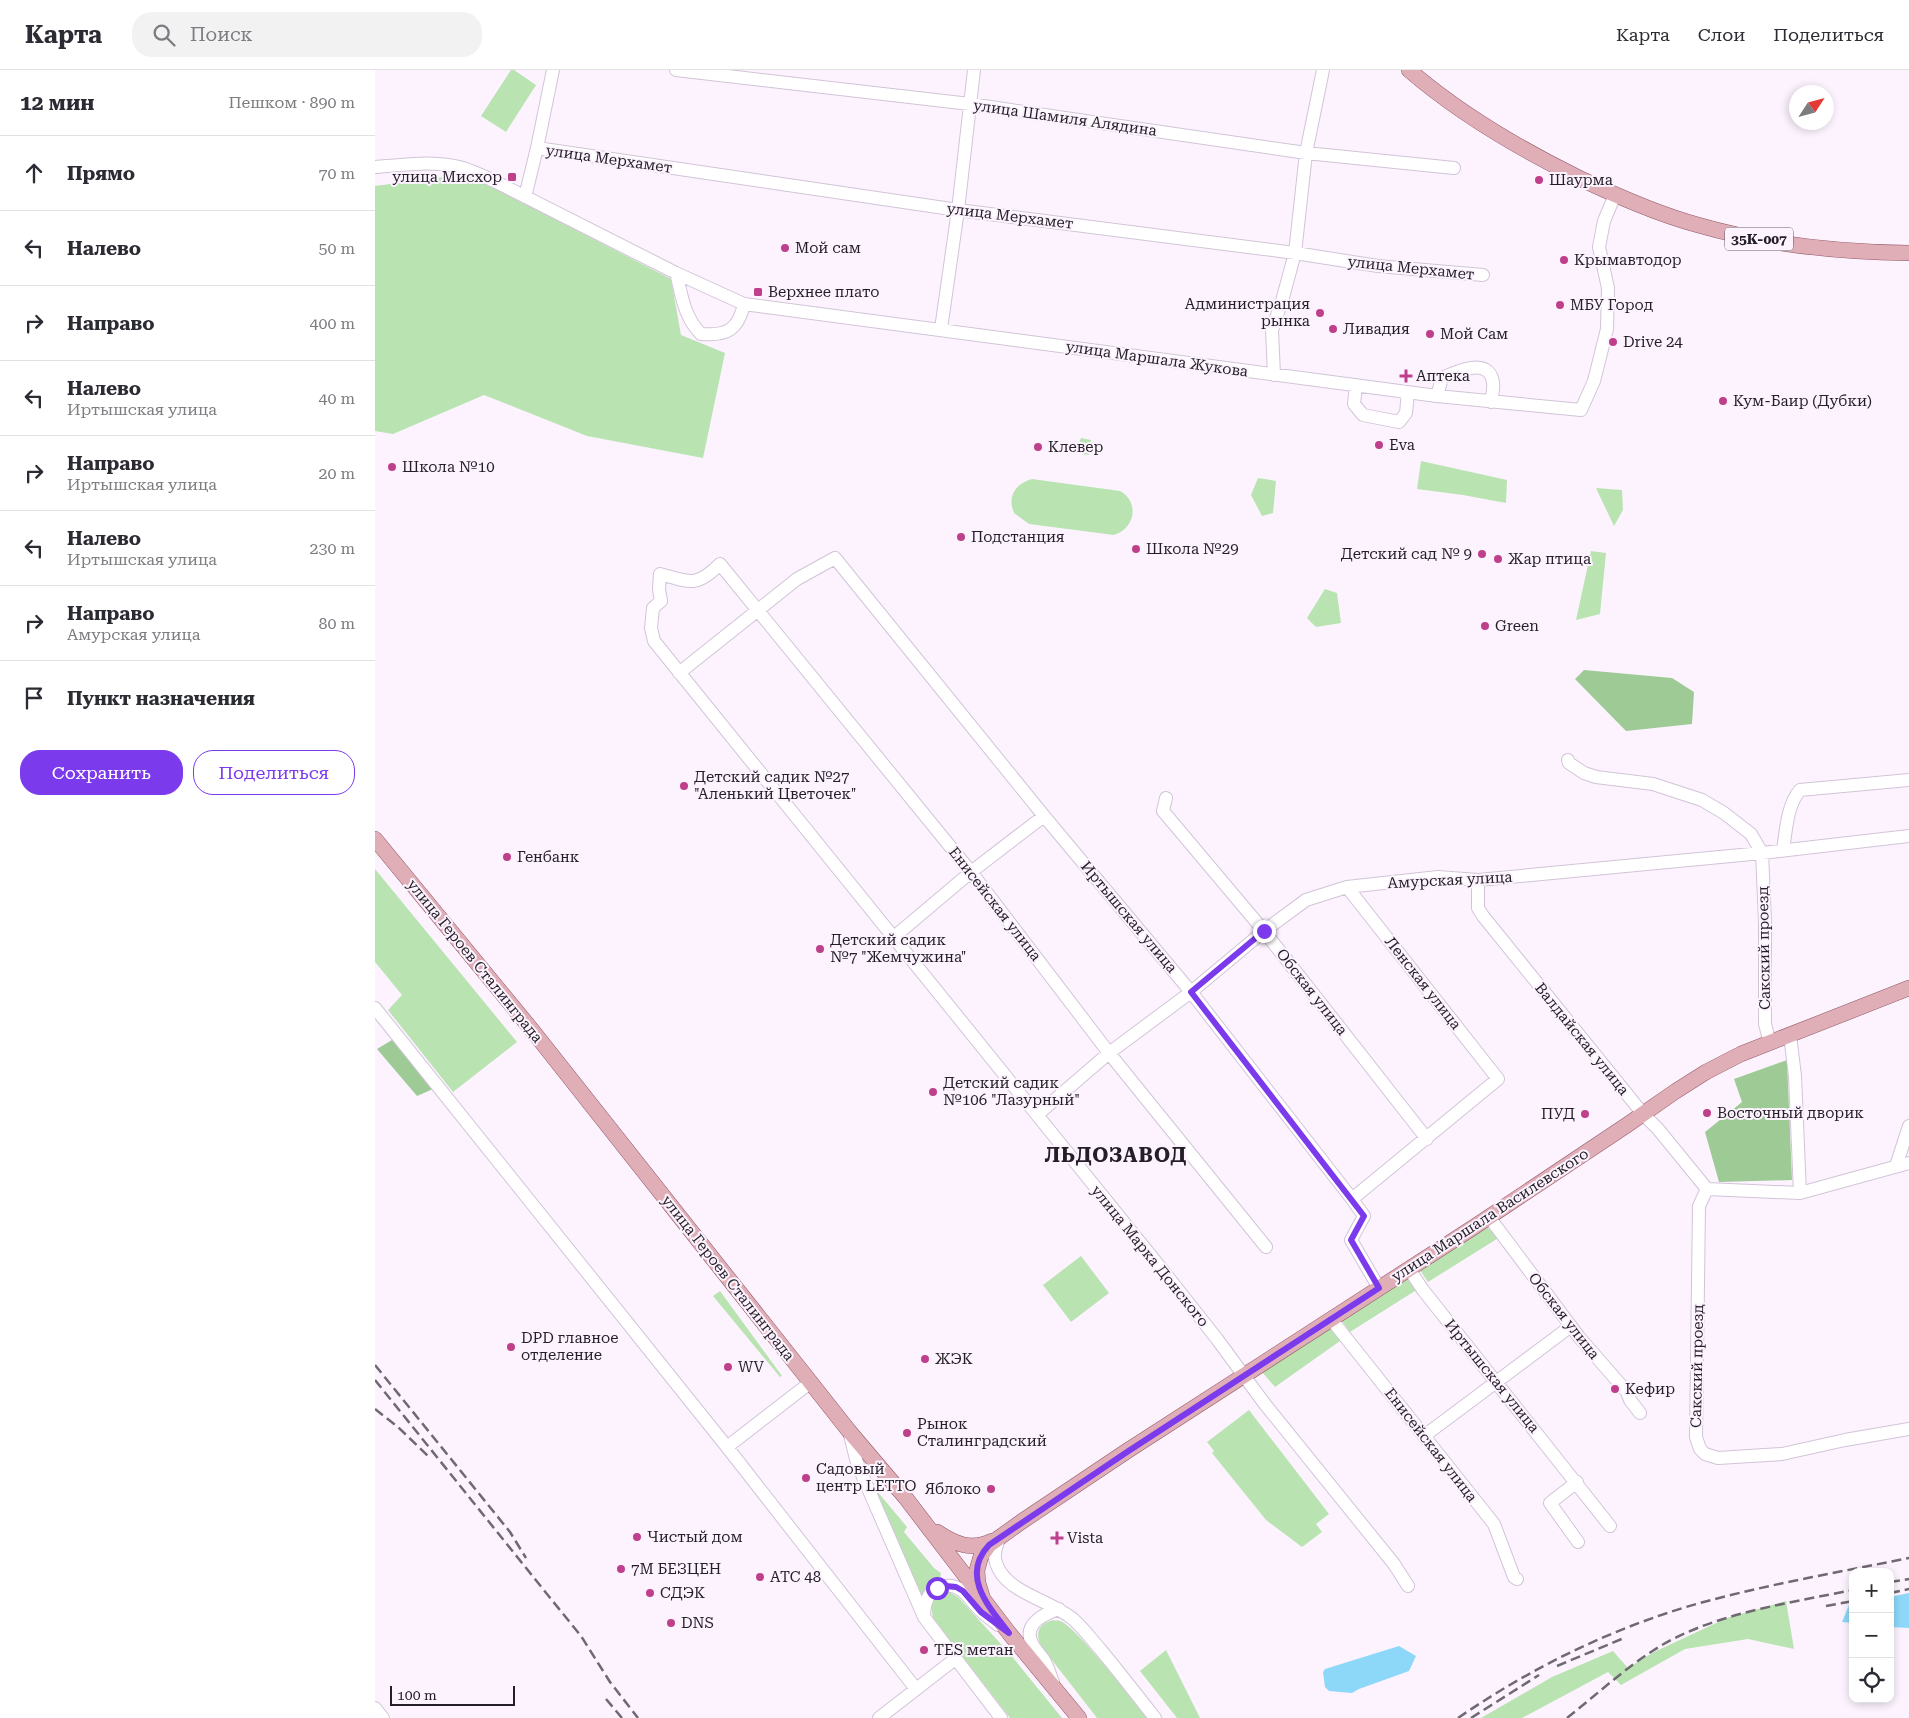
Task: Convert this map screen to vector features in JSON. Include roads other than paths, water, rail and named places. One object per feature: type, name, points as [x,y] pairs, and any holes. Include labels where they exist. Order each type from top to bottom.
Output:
[{"type":"main road","name":"35К-007","points":[[1409,70],[1453,106],[1498,135],[1551,164],[1615,195],[1698,226],[1791,245],[1838,250],[1909,253]]},
{"type":"main road","name":"улица Героев Сталинграда","points":[[375,839],[531,1030],[849,1431],[905,1497],[1009,1633],[1079,1718]]},
{"type":"main road","name":"улица Маршала Василевского","points":[[983,1599],[977,1583],[977,1570],[981,1556],[989,1545],[1127,1452],[1489,1217],[1706,1072],[1741,1054],[1909,988]]},
{"type":"main road","points":[[925,1524],[951,1542],[961,1545],[974,1547],[1000,1537]]},
{"type":"street","points":[[525,197],[553,70]]},
{"type":"street","name":"улица Шамиля Алядина","points":[[676,70],[970,104],[1306,153],[1454,168]]},
{"type":"street","points":[[941,329],[959,210],[974,70]]},
{"type":"street","points":[[1274,375],[1273,330],[1283,301],[1295,252],[1306,153],[1323,70]]},
{"type":"street","name":"улица Мерхамет","points":[[537,148],[959,210],[1295,252],[1378,266],[1483,275]]},
{"type":"street","name":"улица Маршала Жукова","points":[[375,167],[419,164],[453,165],[494,181],[676,273],[739,302],[1437,396],[1581,410],[1594,381],[1607,329],[1608,288],[1599,247],[1604,221],[1615,195]]},
{"type":"street","points":[[676,273],[686,312],[692,325],[701,334],[716,335],[730,330],[741,319],[739,302]]},
{"type":"street","points":[[1437,396],[1442,378],[1458,371],[1482,368],[1491,375],[1493,382],[1491,402]]},
{"type":"street","points":[[1356,385],[1354,404],[1363,415],[1399,422],[1406,413],[1408,392]]},
{"type":"street","name":"Иртышская улица","points":[[756,610],[797,579],[835,558],[1044,816],[1191,992],[1352,1199],[1364,1216],[1351,1240],[1379,1288]]},
{"type":"street","name":"Енисейская улица","points":[[720,564],[971,872],[1109,1053],[1266,1247]]},
{"type":"street","name":"улица Марка Донского","points":[[720,564],[706,577],[697,582],[660,574],[659,589],[661,601],[653,608],[652,634],[654,642],[1164,1272],[1245,1376],[1264,1404],[1394,1564],[1408,1586]]},
{"type":"street","points":[[679,672],[756,610]]},
{"type":"street","points":[[1569,760],[1569,763],[1585,773],[1597,777],[1653,784],[1702,800],[1731,818],[1751,834],[1762,853]]},
{"type":"street","points":[[1783,850],[1792,803],[1795,795],[1800,790],[1909,780]]},
{"type":"street","name":"Обская улица","points":[[1166,798],[1163,811],[1264,931],[1427,1139]]},
{"type":"street","points":[[894,937],[971,872],[1044,816]]},
{"type":"street","name":"Амурская улица","points":[[1037,1115],[1109,1053],[1191,992],[1264,931],[1306,900],[1347,887],[1438,877],[1478,880],[1762,853],[1909,836]]},
{"type":"street","name":"Сакский проезд","points":[[1762,853],[1765,922],[1765,1024],[1770,1043]]},
{"type":"street","name":"Валдайская улица","points":[[1478,880],[1478,908],[1483,916],[1643,1114],[1658,1129],[1707,1189]]},
{"type":"street","name":"Ленская улица","points":[[1347,887],[1498,1079],[1427,1139]]},
{"type":"street","points":[[375,1008],[727,1447],[916,1689]]},
{"type":"street","points":[[1790,1035],[1795,1076],[1800,1193]]},
{"type":"street","points":[[1896,1166],[1909,1126]]},
{"type":"street","points":[[1352,1199],[1427,1139]]},
{"type":"street","points":[[1707,1189],[1800,1193],[1909,1163]]},
{"type":"street","name":"Сакский проезд","points":[[1707,1189],[1699,1206],[1696,1437],[1700,1450],[1717,1458],[1782,1454],[1845,1440],[1909,1429]]},
{"type":"street","name":"Обская улица","points":[[1489,1217],[1571,1326],[1627,1392],[1639,1413]]},
{"type":"street","name":"Иртышская улица","points":[[1409,1268],[1423,1290],[1610,1526]]},
{"type":"street","name":"Енисейская улица","points":[[1331,1319],[1494,1524],[1514,1578],[1517,1579]]},
{"type":"street","points":[[1423,1436],[1571,1326]]},
{"type":"street","points":[[727,1447],[811,1382]]},
{"type":"street","points":[[849,1431],[857,1463],[923,1617],[1001,1718]]},
{"type":"street","points":[[1577,1482],[1550,1504],[1579,1542]]},
{"type":"street","points":[[1000,1537],[994,1552],[1000,1572],[1005,1579],[1059,1609],[1075,1621],[1155,1718]]},
{"type":"street","points":[[923,1617],[930,1594],[937,1588],[946,1586],[956,1587],[963,1591],[981,1612],[1009,1633]]},
{"type":"street","points":[[1059,1609],[1044,1614],[1036,1621],[1032,1626],[1030,1637],[1031,1642],[1045,1662],[1059,1694]]},
{"type":"street","points":[[879,1718],[955,1659]]},
{"type":"street","points":[[375,1708],[383,1718]]},
{"type":"water","points":[[1909,1593],[1909,1628],[1894,1627],[1894,1596]]},
{"type":"water","points":[[1849,1605],[1849,1623],[1842,1622]]},
{"type":"water","points":[[1399,1646],[1416,1656],[1409,1671],[1352,1693],[1329,1691],[1325,1687],[1323,1672],[1325,1669]]},
{"type":"railway","points":[[375,1365],[510,1532],[526,1558]]},
{"type":"railway","points":[[375,1380],[581,1636],[610,1682],[638,1718]]},
{"type":"railway","points":[[375,1409],[398,1427],[429,1457]]},
{"type":"railway","points":[[1458,1718],[1539,1668],[1596,1640],[1656,1617],[1741,1593],[1909,1558]]},
{"type":"railway","points":[[1894,1581],[1909,1579]]},
{"type":"railway","points":[[1894,1592],[1909,1589]]},
{"type":"railway","points":[[1567,1718],[1631,1666],[1654,1650],[1699,1627],[1750,1611],[1849,1591]]},
{"type":"railway","points":[[1826,1606],[1849,1602]]},
{"type":"railway","points":[[1557,1666],[1624,1638]]},
{"type":"railway","points":[[1471,1718],[1539,1675]]},
{"type":"railway","points":[[606,1699],[622,1718]]},
{"type":"place","name":"улица Мисхор","points":[[512,177]]},
{"type":"place","name":"Шаурма","points":[[1539,180]]},
{"type":"place","name":"Мой сам","points":[[785,248]]},
{"type":"place","name":"Крымавтодор","points":[[1564,260]]},
{"type":"place","name":"Верхнее плато","points":[[758,292]]},
{"type":"place","name":"МБУ Город","points":[[1560,305]]},
{"type":"place","name":"Администрация рынка","points":[[1320,313]]},
{"type":"place","name":"Ливадия","points":[[1333,329]]},
{"type":"place","name":"Мой Сам","points":[[1430,334]]},
{"type":"place","name":"Drive 24","points":[[1613,342]]},
{"type":"place","name":"Аптека","points":[[1406,376]]},
{"type":"place","name":"Кум-Баир (Дубки)","points":[[1723,401]]},
{"type":"place","name":"Eva","points":[[1379,445]]},
{"type":"place","name":"Клевер","points":[[1038,447]]},
{"type":"place","name":"Школа №10","points":[[392,467]]},
{"type":"place","name":"Подстанция","points":[[961,537]]},
{"type":"place","name":"Школа №29","points":[[1136,549]]},
{"type":"place","name":"Детский сад № 9","points":[[1482,554]]},
{"type":"place","name":"Жар птица","points":[[1498,559]]},
{"type":"place","name":"Green","points":[[1485,626]]},
{"type":"place","name":"Детский садик №27 \"Аленький Цветочек\"","points":[[684,786]]},
{"type":"place","name":"Генбанк","points":[[507,857]]},
{"type":"place","name":"Детский садик №7 \"Жемчужина\"","points":[[820,949]]},
{"type":"place","name":"Детский садик №106 \"Лазурный\"","points":[[933,1092]]},
{"type":"place","name":"Восточный дворик","points":[[1707,1113]]},
{"type":"place","name":"ПУД","points":[[1585,1114]]},
{"type":"place","name":"DPD главное отделение","points":[[511,1347]]},
{"type":"place","name":"ЖЭК","points":[[925,1359]]},
{"type":"place","name":"WV","points":[[728,1367]]},
{"type":"place","name":"Кефир","points":[[1615,1389]]},
{"type":"place","name":"Рынок Сталинградский","points":[[907,1433]]},
{"type":"place","name":"Садовый центр LETTO","points":[[806,1478]]},
{"type":"place","name":"Яблоко","points":[[991,1489]]},
{"type":"place","name":"Чистый дом","points":[[637,1537]]},
{"type":"place","name":"Vista","points":[[1057,1538]]},
{"type":"place","name":"7М БЕЗЦЕН","points":[[621,1569]]},
{"type":"place","name":"АТС 48","points":[[760,1577]]},
{"type":"place","name":"СДЭК","points":[[650,1593]]},
{"type":"place","name":"DNS","points":[[671,1623]]},
{"type":"place","name":"TES метан","points":[[924,1650]]},
{"type":"district","name":"ЛЬДОЗАВОД","points":[[1116,1155]]}]
